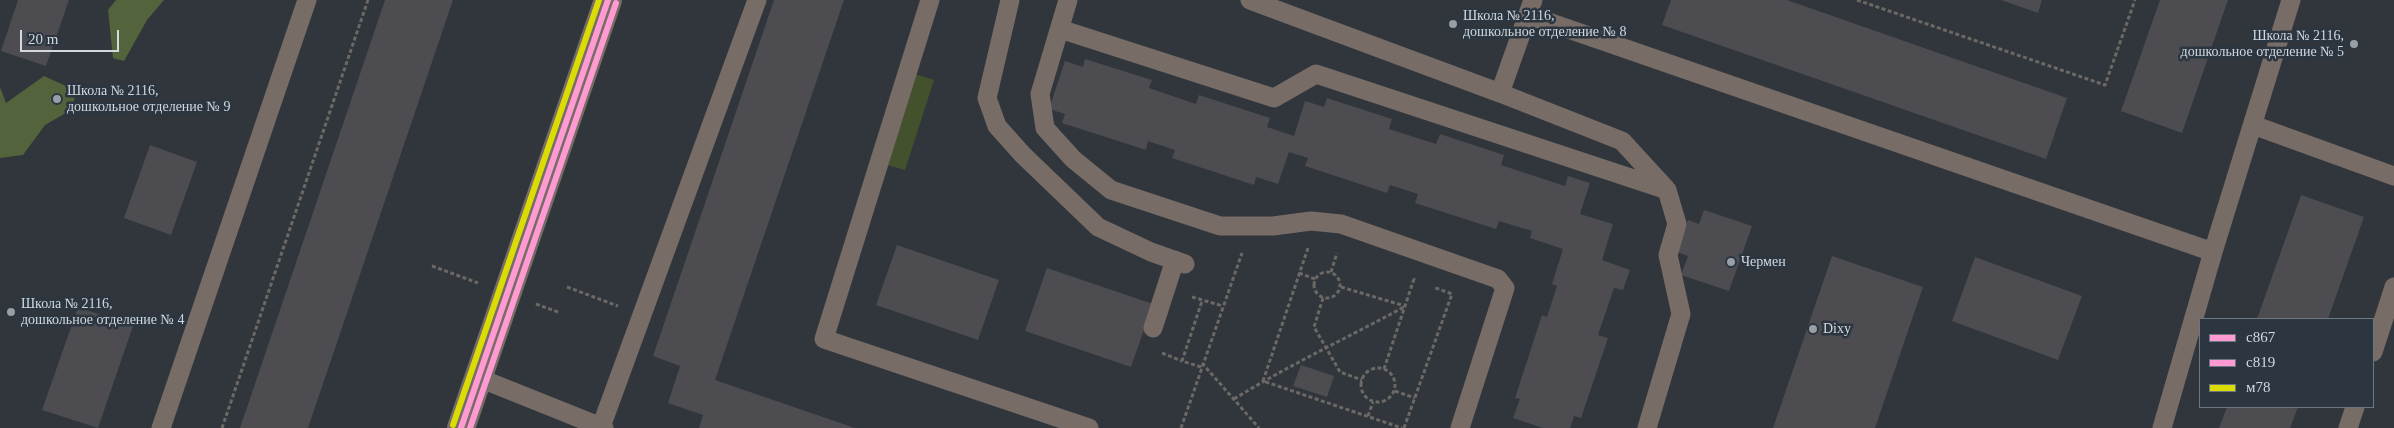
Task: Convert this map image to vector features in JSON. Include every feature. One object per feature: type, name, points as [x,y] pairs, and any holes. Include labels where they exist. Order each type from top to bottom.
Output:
[{"type":"street","points":[[461,428],[608,0]]},
{"type":"lane","points":[[161,428],[307,0]]},
{"type":"lane","points":[[479,378],[602,427],[756,0]]},
{"type":"lane","points":[[930,0],[824,339],[1088,428]]},
{"type":"lane","points":[[1010,0],[987,98],[997,126],[1023,155],[1098,227],[1151,252],[1180,262],[1153,328]]},
{"type":"lane","points":[[1068,0],[1040,94],[1045,128],[1073,159],[1110,190],[1220,226],[1272,226],[1311,221],[1341,224],[1498,279],[1506,288],[1460,428]]},
{"type":"lane","points":[[1250,0],[1500,93],[1622,141],[1667,190],[1677,224],[1668,254],[1681,314],[1646,428]]},
{"type":"lane","points":[[2162,428],[2213,252],[2291,0]]},
{"type":"lane","points":[[1500,93],[1531,7],[2213,252]]},
{"type":"lane","points":[[1060,29],[1274,98],[1316,74],[1667,190]]},
{"type":"lane","points":[[2253,125],[2394,176]]},
{"type":"lane","points":[[2374,349],[2394,287]]},
{"type":"lane","points":[[2348,428],[2355,408]]},
{"type":"path","points":[[222,428],[368,0]]},
{"type":"path","points":[[1857,0],[2105,85],[2135,0]]},
{"type":"path","points":[[1263,381],[1309,243]]},
{"type":"path","points":[[1180,428],[1244,248]]},
{"type":"path","points":[[1330,250],[1346,256]]},
{"type":"path","points":[[1331,272],[1338,253]]},
{"type":"path","points":[[1323,272],[1331,272],[1338,277],[1339,293],[1332,298],[1324,298],[1317,293],[1314,285],[1315,279],[1323,272]]},
{"type":"path","points":[[1299,273],[1315,279]]},
{"type":"path","points":[[1405,276],[1421,282]]},
{"type":"path","points":[[1384,369],[1414,279]]},
{"type":"path","points":[[1263,381],[1403,428],[1452,294],[1429,285]]},
{"type":"path","points":[[567,287],[643,314]]},
{"type":"path","points":[[1340,287],[1405,306]]},
{"type":"path","points":[[1324,298],[1314,327],[1340,372],[1362,380]]},
{"type":"path","points":[[1202,301],[1182,361],[1202,365],[1260,428]]},
{"type":"path","points":[[1234,399],[1296,362],[1327,349],[1405,306]]},
{"type":"path","points":[[1375,368],[1384,369],[1392,374],[1396,382],[1395,391],[1390,398],[1382,402],[1373,402],[1365,397],[1361,389],[1362,380],[1367,372],[1375,368]]},
{"type":"path","points":[[1395,391],[1415,398]]},
{"type":"path","points":[[1368,416],[1373,402]]},
{"type":"green space","points":[[116,0],[164,0],[147,20],[124,61],[113,58],[108,10]]},
{"type":"green space","points":[[915,74],[934,80],[905,170],[887,165]]},
{"type":"green space","points":[[44,76],[77,91],[71,110],[45,125],[23,155],[0,158],[0,87],[6,103]]},
{"type":"building","points":[[18,0],[69,0],[46,66],[1,51]]},
{"type":"building","points":[[385,0],[453,0],[308,428],[240,428]]},
{"type":"building","points":[[774,0],[844,0],[715,380],[855,428],[699,428],[703,415],[668,403],[680,366],[653,356]]},
{"type":"building","points":[[1671,0],[1787,0],[2067,98],[2046,159],[1662,25]]},
{"type":"building","points":[[2001,0],[2042,0],[2038,13]]},
{"type":"building","points":[[2160,0],[2228,0],[2182,133],[2121,111]]},
{"type":"building","points":[[1085,59],[1152,80],[1149,88],[1196,104],[1199,95],[1270,118],[1267,127],[1294,136],[1305,101],[1324,107],[1327,98],[1392,119],[1389,129],[1436,144],[1440,134],[1504,155],[1501,165],[1565,186],[1568,176],[1590,183],[1580,214],[1613,224],[1602,260],[1630,270],[1623,290],[1614,288],[1598,335],[1608,338],[1581,418],[1574,416],[1570,428],[1543,428],[1513,418],[1520,399],[1515,398],[1542,315],[1547,317],[1557,286],[1552,284],[1563,249],[1530,238],[1532,231],[1499,221],[1496,229],[1415,203],[1418,194],[1390,185],[1387,193],[1305,166],[1308,158],[1289,152],[1278,184],[1256,177],[1254,185],[1172,158],[1175,150],[1148,141],[1146,150],[1062,123],[1065,114],[1049,109],[1065,61],[1083,67]]},
{"type":"building","points":[[150,145],[197,162],[171,235],[124,218]]},
{"type":"building","points":[[2301,195],[2364,217],[2328,318],[2257,318]]},
{"type":"building","points":[[1704,210],[1752,226],[1729,291],[1681,275],[1688,256],[1677,252],[1688,220],[1699,224]]},
{"type":"building","points":[[897,245],[999,280],[978,340],[876,305]]},
{"type":"building","points":[[1832,256],[1923,287],[1875,428],[1773,428]]},
{"type":"building","points":[[1975,257],[2082,296],[2058,360],[1952,321]]},
{"type":"building","points":[[1047,268],[1153,304],[1131,367],[1025,331]]},
{"type":"building","points":[[78,307],[133,326],[98,428],[42,410]]},
{"type":"building","points":[[1301,365],[1334,376],[1327,397],[1293,386]]},
{"type":"building","points":[[2227,408],[2298,408],[2290,428],[2219,428]]},
{"type":"transit line","name":"м78","points":[[453,425],[599,0]]},
{"type":"transit line","name":"с867","points":[[461,428],[608,0]]},
{"type":"transit line","name":"с819","points":[[470,428],[616,3]]},
{"type":"place","name":"Школа № 2116, дошкольное отделение № 8","points":[[1453,24]]},
{"type":"place","name":"Школа № 2116, дошкольное отделение № 5","points":[[2354,44]]},
{"type":"place","name":"Школа № 2116, дошкольное отделение № 9","points":[[57,99]]},
{"type":"place","name":"Чермен","points":[[1731,262]]},
{"type":"place","name":"Школа № 2116, дошкольное отделение № 4","points":[[11,312]]},
{"type":"place","name":"Dixy","points":[[1813,329]]}]
